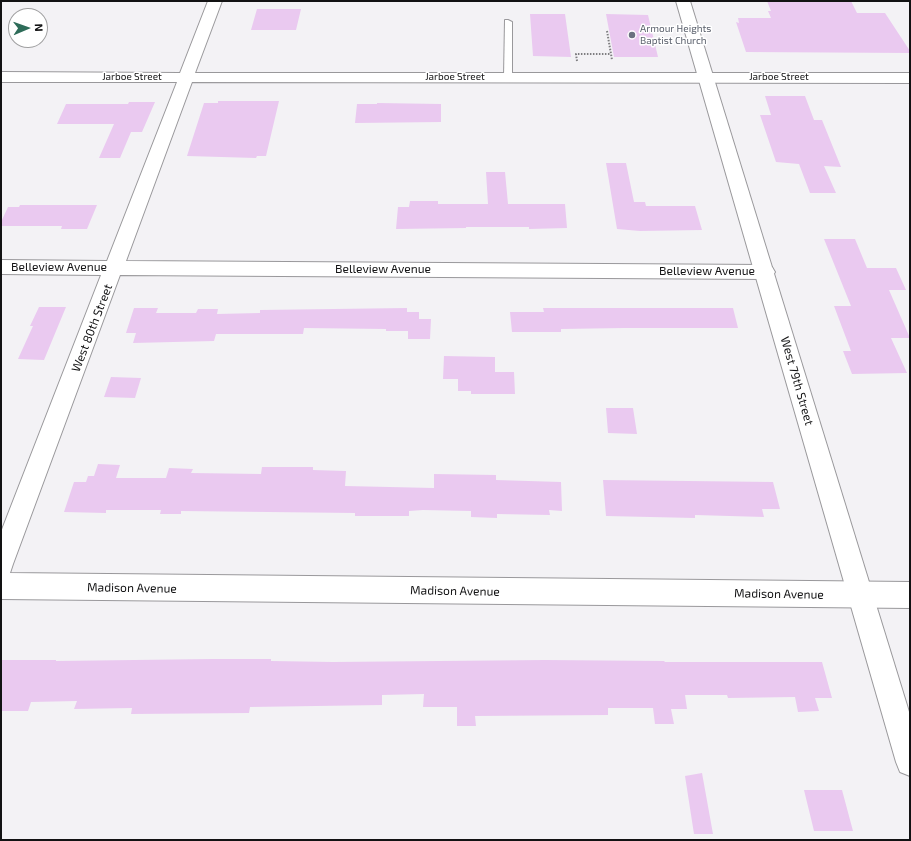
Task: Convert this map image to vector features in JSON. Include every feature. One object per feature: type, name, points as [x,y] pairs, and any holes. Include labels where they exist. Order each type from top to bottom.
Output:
[{"type":"street","name":"West 80th Street","points":[[1,564],[215,1]]},
{"type":"street","name":"West 79th Street","points":[[683,1],[910,762]]},
{"type":"street","name":"Jarboe Street","points":[[1,77],[910,78]]},
{"type":"street","name":"Belleview Avenue","points":[[1,267],[765,272]]},
{"type":"street","name":"Madison Avenue","points":[[1,586],[910,595]]},
{"type":"lane","points":[[508,22],[508,77]]},
{"type":"path","points":[[607,31],[612,66]]},
{"type":"path","points":[[578,66],[576,54],[610,54]]},
{"type":"building","points":[[767,1],[851,1],[857,13],[885,13],[910,53],[746,52],[736,22],[739,23],[738,18],[771,18],[768,11],[771,11]]},
{"type":"building","points":[[257,9],[301,9],[296,30],[251,30]]},
{"type":"building","points":[[530,14],[565,14],[571,57],[533,56]]},
{"type":"building","name":"Armour Heights Baptist Church","points":[[606,14],[648,15],[658,57],[614,57]]},
{"type":"building","points":[[765,96],[805,96],[814,120],[822,120],[841,167],[824,166],[836,193],[810,193],[799,164],[776,162],[760,115],[771,115]]},
{"type":"building","points":[[218,101],[279,101],[266,156],[257,156],[256,158],[187,156],[204,103],[218,103]]},
{"type":"building","points":[[129,102],[155,102],[142,132],[131,132],[120,158],[99,158],[114,124],[57,124],[66,104],[128,104]]},
{"type":"building","points":[[357,104],[441,104],[441,122],[355,123]]},
{"type":"building","points":[[606,163],[626,163],[634,202],[645,202],[646,206],[695,206],[702,230],[640,231],[617,229]]},
{"type":"building","points":[[486,172],[505,172],[508,204],[565,204],[567,228],[529,229],[529,227],[466,227],[396,229],[398,207],[409,207],[410,201],[438,201],[438,204],[488,204]]},
{"type":"building","points":[[20,205],[97,205],[87,229],[61,229],[62,226],[1,226],[1,222],[8,207],[19,207]]},
{"type":"building","points":[[824,239],[855,239],[867,268],[896,268],[906,290],[889,290],[910,338],[891,338],[907,373],[852,374],[843,351],[851,351],[834,306],[851,306]]},
{"type":"building","points":[[39,307],[66,307],[44,360],[18,359],[33,326],[30,326]]},
{"type":"building","points":[[134,308],[158,308],[156,313],[196,313],[198,309],[218,309],[217,314],[260,313],[260,310],[407,308],[407,312],[419,312],[419,319],[431,319],[430,339],[408,339],[408,331],[386,331],[386,329],[304,328],[303,334],[216,334],[214,341],[133,343],[136,333],[126,333]]},
{"type":"building","points":[[543,308],[733,308],[738,328],[561,329],[561,332],[512,332],[510,312],[544,312]]},
{"type":"building","points":[[444,356],[495,357],[495,372],[514,372],[515,394],[471,394],[471,391],[458,391],[458,379],[443,379]]},
{"type":"building","points":[[111,377],[141,378],[135,398],[104,397]]},
{"type":"building","points":[[606,408],[633,408],[637,434],[608,433]]},
{"type":"building","points":[[98,464],[120,465],[116,478],[166,478],[169,468],[193,469],[191,473],[261,474],[262,467],[313,467],[313,470],[346,471],[345,486],[434,488],[434,474],[496,475],[496,480],[561,482],[562,511],[549,510],[550,515],[497,514],[497,518],[471,517],[471,511],[423,510],[409,511],[409,516],[355,516],[355,513],[181,511],[181,514],[160,514],[161,510],[106,510],[106,513],[64,512],[74,482],[86,482],[88,476],[94,476]]},
{"type":"building","points":[[603,480],[773,482],[780,509],[762,509],[764,517],[695,515],[695,518],[606,516]]},
{"type":"building","points":[[271,659],[271,661],[333,662],[545,660],[822,662],[832,698],[815,698],[819,711],[798,712],[795,697],[728,698],[727,695],[685,695],[687,709],[671,709],[674,724],[655,724],[653,708],[608,708],[608,715],[475,716],[476,726],[457,726],[457,707],[423,707],[424,694],[382,695],[382,705],[250,707],[249,713],[131,714],[132,708],[74,709],[77,701],[31,702],[28,711],[1,711],[1,660],[56,661]]},
{"type":"building","points":[[702,773],[713,834],[694,834],[685,776]]},
{"type":"building","points":[[804,790],[842,790],[853,831],[814,831]]},
{"type":"place","name":"Armour Heights Baptist Church","points":[[632,35]]}]
